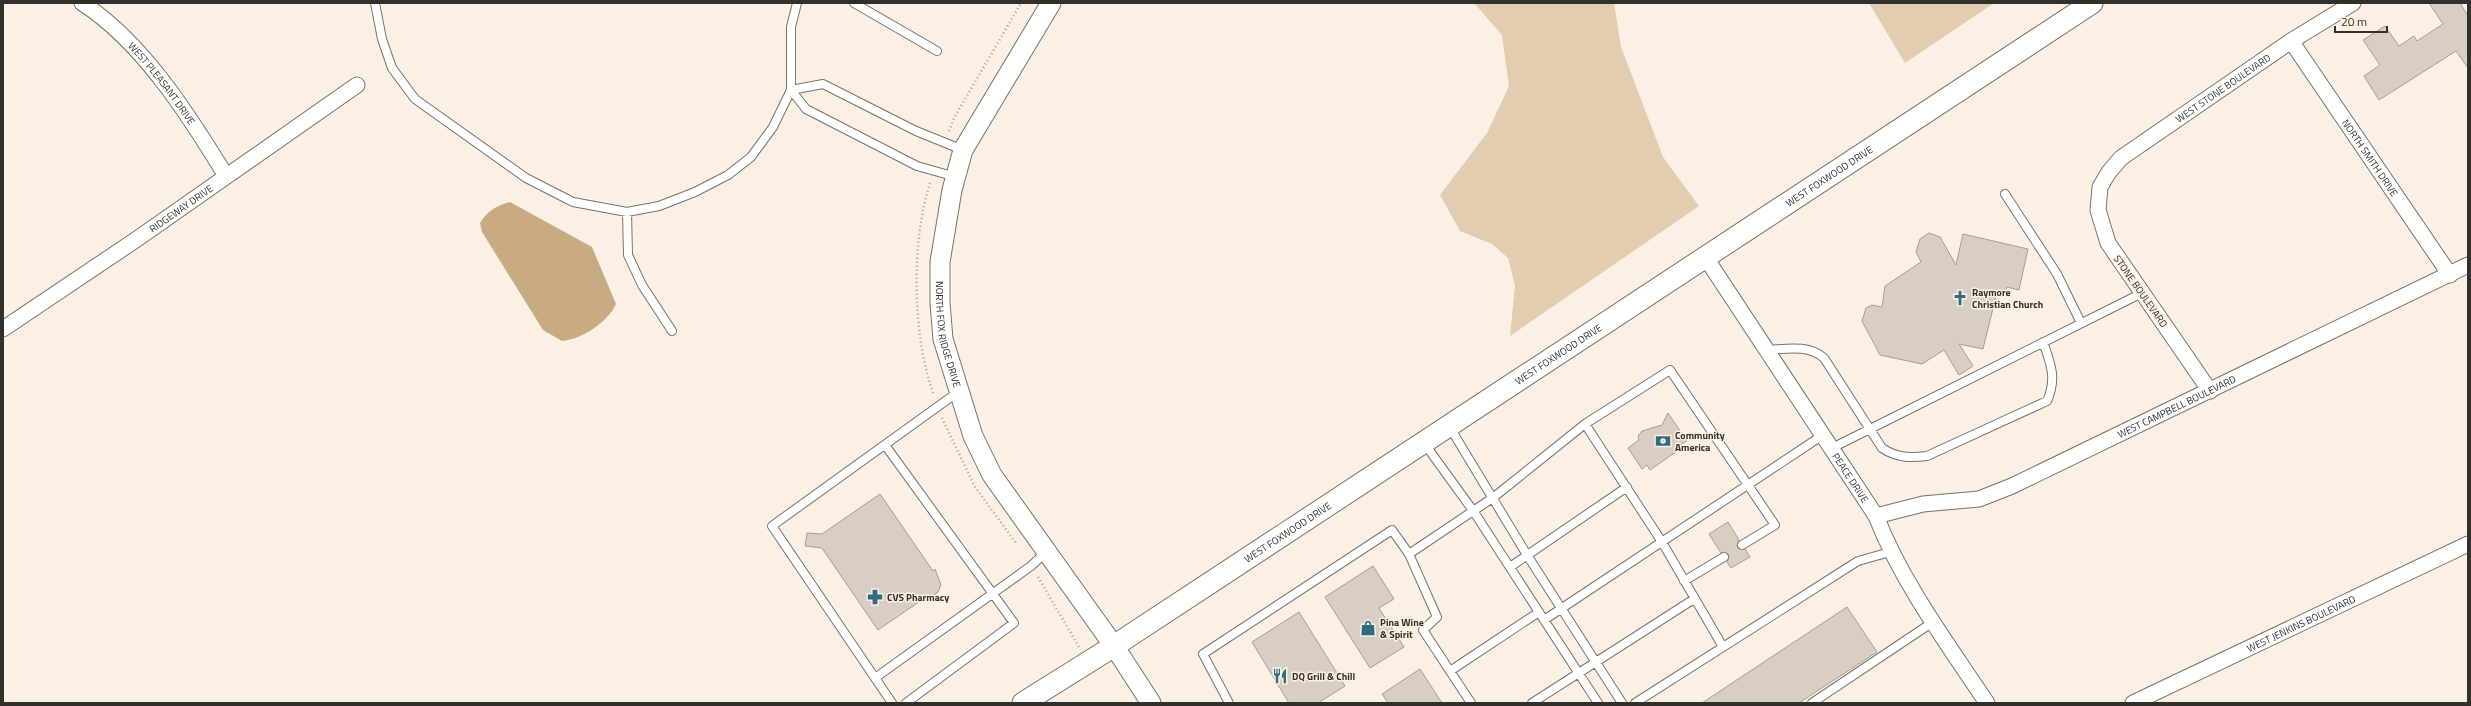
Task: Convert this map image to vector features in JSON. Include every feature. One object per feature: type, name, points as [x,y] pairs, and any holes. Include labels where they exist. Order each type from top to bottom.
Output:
[{"type":"main road","name":"WEST FOXWOOD DRIVE","points":[[1023,703],[1114,646],[1450,426],[2092,3]]},
{"type":"street","name":"WEST PLEASANT DRIVE","points":[[82,3],[96,12],[123,38],[162,81],[196,127],[226,176]]},
{"type":"street","name":"NORTH FOX RIDGE DRIVE","points":[[1051,3],[963,150],[956,177],[940,262],[940,303],[943,339],[958,392],[973,436],[992,475],[1114,646],[1151,703]]},
{"type":"street","name":"WEST STONE BOULEVARD","points":[[2103,182],[2121,158],[2291,40],[2353,3]]},
{"type":"street","name":"NORTH SMITH DRIVE","points":[[2291,40],[2450,275]]},
{"type":"street","name":"RIDGEWAY DRIVE","points":[[3,329],[357,85]]},
{"type":"street","name":"STONE BOULEVARD","points":[[2103,182],[2100,187],[2098,210],[2102,228],[2116,256],[2210,391]]},
{"type":"street","name":"PEACE DRIVE","points":[[1706,258],[1876,516],[1890,552],[1933,622],[1987,703]]},
{"type":"street","name":"WEST CAMPBELL BOULEVARD","points":[[1876,516],[1923,504],[1979,499],[2012,486],[2468,265]]},
{"type":"street","name":"WEST JENKINS BOULEVARD","points":[[2133,703],[2468,544]]},
{"type":"lane","points":[[375,3],[382,39],[392,68],[415,99],[526,178],[573,202],[627,212],[659,206],[695,192],[728,175],[752,157],[773,127],[791,90],[792,27],[797,3]]},
{"type":"lane","points":[[854,3],[937,51]]},
{"type":"lane","points":[[791,90],[823,84],[944,144],[963,150]]},
{"type":"lane","points":[[791,90],[806,109],[917,166],[956,177]]},
{"type":"lane","points":[[2005,194],[2057,274],[2081,323]]},
{"type":"lane","points":[[627,212],[628,255],[642,285],[672,331]]},
{"type":"lane","points":[[1832,448],[2142,293]]},
{"type":"lane","points":[[1767,350],[1810,349],[1818,352],[1824,358],[1882,448],[1892,455],[1910,458],[1928,456],[2047,401],[2053,389],[2054,376],[2043,342]]},
{"type":"lane","points":[[1409,554],[1474,512],[1585,424],[1670,370],[1750,484],[1775,525],[1742,545]]},
{"type":"lane","points":[[892,703],[772,526],[958,392]]},
{"type":"lane","points":[[1585,424],[1662,542],[1723,647]]},
{"type":"lane","points":[[1450,426],[1594,663],[1622,703]]},
{"type":"lane","points":[[1544,620],[1823,435]]},
{"type":"lane","points":[[1424,443],[1474,512],[1598,703]]},
{"type":"lane","points":[[885,445],[1014,623],[906,703]]},
{"type":"lane","points":[[1510,567],[1627,487]]},
{"type":"lane","points":[[1229,703],[1203,654],[1392,530],[1409,554],[1438,617],[1423,630],[1471,703]]},
{"type":"lane","points":[[875,678],[1032,566],[1046,552]]},
{"type":"lane","points":[[1635,703],[1858,561],[1890,552]]},
{"type":"lane","points":[[1684,581],[1724,557]]},
{"type":"lane","points":[[1532,703],[1694,599]]},
{"type":"lane","points":[[1450,671],[1538,612]]},
{"type":"lane","points":[[1812,703],[1933,622]]},
{"type":"path","points":[[944,144],[954,118],[1021,3]]},
{"type":"path","points":[[934,170],[926,195],[917,259],[917,318],[931,387],[938,407],[975,487],[1032,566],[1071,636],[1089,662]]},
{"type":"shaded area","points":[[1474,3],[1614,3],[1621,47],[1663,157],[1699,206],[1510,336],[1515,286],[1508,258],[1492,244],[1460,231],[1440,195],[1487,133],[1509,86],[1502,35]]},
{"type":"shaded area","points":[[1869,3],[1994,3],[1905,63]]},
{"type":"shaded area","points":[[510,202],[592,247],[616,304],[601,323],[586,333],[570,340],[562,341],[543,330],[482,232],[480,223],[486,215],[496,207]]},
{"type":"building","points":[[2429,3],[2460,3],[2468,16],[2468,68],[2456,51],[2379,100],[2364,76],[2380,65],[2363,40],[2385,26],[2399,46],[2414,36],[2417,41],[2443,24]]},
{"type":"building","points":[[1929,233],[1940,237],[1956,265],[1963,234],[2028,249],[2019,290],[2007,287],[2005,294],[1997,292],[1983,349],[1959,344],[1973,366],[1959,375],[1944,350],[1922,364],[1880,355],[1862,321],[1866,308],[1872,305],[1882,307],[1885,286],[1921,262],[1916,252],[1920,239]]},
{"type":"building","name":"Community America","points":[[1668,413],[1687,441],[1678,446],[1680,449],[1650,470],[1647,465],[1642,469],[1628,448],[1639,440],[1638,436],[1642,431],[1662,425]]},
{"type":"building","name":"CVS Pharmacy","points":[[880,494],[933,571],[935,569],[941,585],[938,592],[931,597],[929,595],[878,630],[822,548],[805,546],[807,533],[822,534]]},
{"type":"building","points":[[1728,522],[1739,540],[1737,545],[1738,548],[1745,549],[1750,557],[1731,568],[1727,562],[1729,557],[1728,554],[1721,553],[1709,534]]},
{"type":"building","name":"Pina Wine & Spirit","points":[[1373,566],[1394,599],[1379,608],[1404,647],[1370,668],[1325,597]]},
{"type":"building","points":[[1847,607],[1877,652],[1799,703],[1702,703]]},
{"type":"building","points":[[1299,612],[1345,686],[1318,703],[1289,703],[1252,642]]},
{"type":"building","points":[[1420,669],[1442,703],[1388,703],[1382,694]]},
{"type":"place","name":"Raymore Christian Church","points":[[1960,298]]},
{"type":"place","name":"Community America","points":[[1663,441]]},
{"type":"place","name":"CVS Pharmacy","points":[[875,597]]},
{"type":"place","name":"Pina Wine & Spirit","points":[[1368,628]]},
{"type":"place","name":"DQ Grill & Chill","points":[[1280,676]]}]
